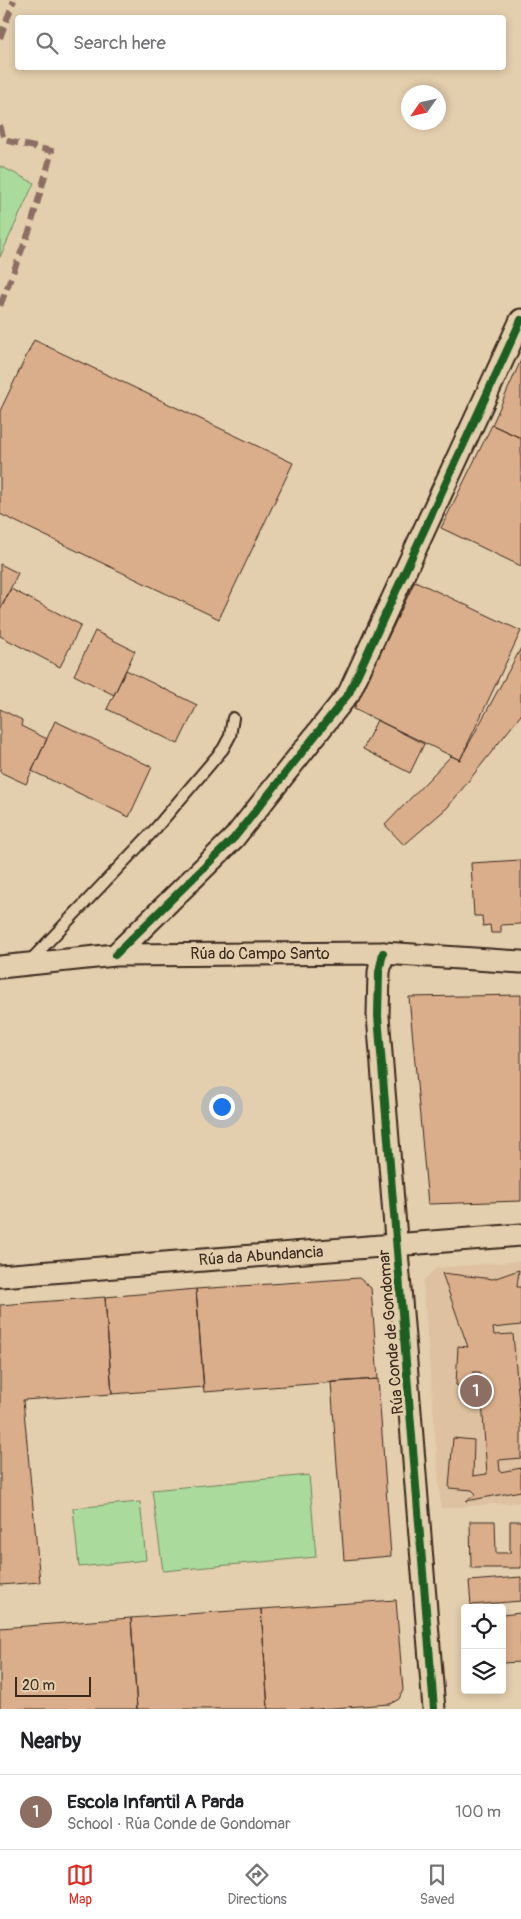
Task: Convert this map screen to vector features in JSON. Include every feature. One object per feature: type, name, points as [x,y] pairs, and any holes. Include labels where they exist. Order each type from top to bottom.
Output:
[{"type":"street","points":[[115,955],[234,838],[349,693],[521,320]]},
{"type":"street","name":"Rúa do Campo Santo","points":[[0,967],[115,955],[383,954],[521,962]]},
{"type":"street","name":"Rúa Conde de Gondomar","points":[[383,954],[379,972],[378,1016],[398,1244],[434,1709]]},
{"type":"street","name":"Rúa da Abundancia","points":[[0,1276],[521,1235]]},
{"type":"lane","points":[[27,964],[156,828],[223,749],[230,736],[233,718]]},
{"type":"shaded area","points":[[521,1261],[521,1502],[441,1508],[423,1281],[436,1268]]},
{"type":"green space","points":[[0,166],[34,183],[0,257]]},
{"type":"green space","points":[[309,1475],[316,1557],[163,1571],[152,1490]]},
{"type":"green space","points":[[140,1502],[146,1560],[79,1567],[73,1508]]},
{"type":"building","points":[[34,340],[293,463],[219,619],[0,514],[0,411]]},
{"type":"building","points":[[521,360],[521,438],[492,425]]},
{"type":"building","points":[[492,425],[521,438],[521,566],[441,528]]},
{"type":"building","points":[[0,564],[18,573],[0,610]]},
{"type":"building","points":[[415,581],[521,631],[460,760],[354,709]]},
{"type":"building","points":[[11,589],[81,625],[60,667],[0,636],[0,610]]},
{"type":"building","points":[[95,631],[135,651],[114,695],[74,675]]},
{"type":"building","points":[[521,648],[521,715],[447,808],[404,845],[385,825],[451,756],[460,760]]},
{"type":"building","points":[[126,670],[197,705],[178,744],[107,709]]},
{"type":"building","points":[[0,709],[22,720],[21,726],[47,739],[26,784],[0,772]]},
{"type":"building","points":[[377,720],[424,744],[410,773],[363,749]]},
{"type":"building","points":[[55,721],[152,767],[129,817],[32,771]]},
{"type":"building","points":[[521,860],[521,924],[501,925],[501,933],[491,933],[490,925],[483,926],[482,916],[474,916],[471,863]]},
{"type":"building","points":[[521,995],[521,1201],[428,1204],[409,997]]},
{"type":"building","points":[[519,1270],[517,1287],[521,1287],[521,1325],[493,1328],[494,1335],[513,1334],[521,1426],[521,1458],[499,1460],[500,1472],[521,1468],[521,1491],[466,1501],[476,1494],[472,1490],[449,1488],[453,1438],[474,1440],[473,1476],[487,1474],[480,1372],[473,1372],[472,1388],[456,1385],[458,1346],[468,1347],[442,1273],[493,1279]]},
{"type":"building","points":[[359,1278],[371,1288],[378,1379],[204,1392],[196,1289]]},
{"type":"building","points":[[196,1289],[204,1387],[112,1394],[105,1297]]},
{"type":"building","points":[[105,1297],[112,1394],[23,1400],[40,1582],[0,1585],[0,1305]]},
{"type":"building","points":[[378,1379],[391,1556],[344,1560],[331,1382]]},
{"type":"building","points":[[470,1521],[495,1521],[496,1553],[510,1553],[510,1521],[521,1521],[521,1568],[471,1568]]},
{"type":"building","points":[[521,1577],[521,1601],[471,1604],[469,1581]]},
{"type":"building","points":[[396,1600],[403,1690],[399,1699],[390,1704],[317,1709],[268,1709],[261,1609]]},
{"type":"building","points":[[261,1609],[268,1709],[137,1709],[131,1618]]},
{"type":"building","points":[[521,1613],[521,1662],[506,1663],[506,1615]]},
{"type":"building","points":[[131,1618],[137,1709],[0,1709],[0,1628]]},
{"type":"marked path","points":[[0,38],[14,0]]},
{"type":"marked path","points":[[0,125],[4,140],[52,151],[30,229],[0,306]]},
{"type":"cycle path","points":[[115,955],[234,838],[349,693],[521,320]]},
{"type":"cycle path","points":[[383,953],[379,972],[378,1016],[434,1709]]},
{"type":"place","name":"Escola Infantil A Parda","points":[[476,1391]]}]
